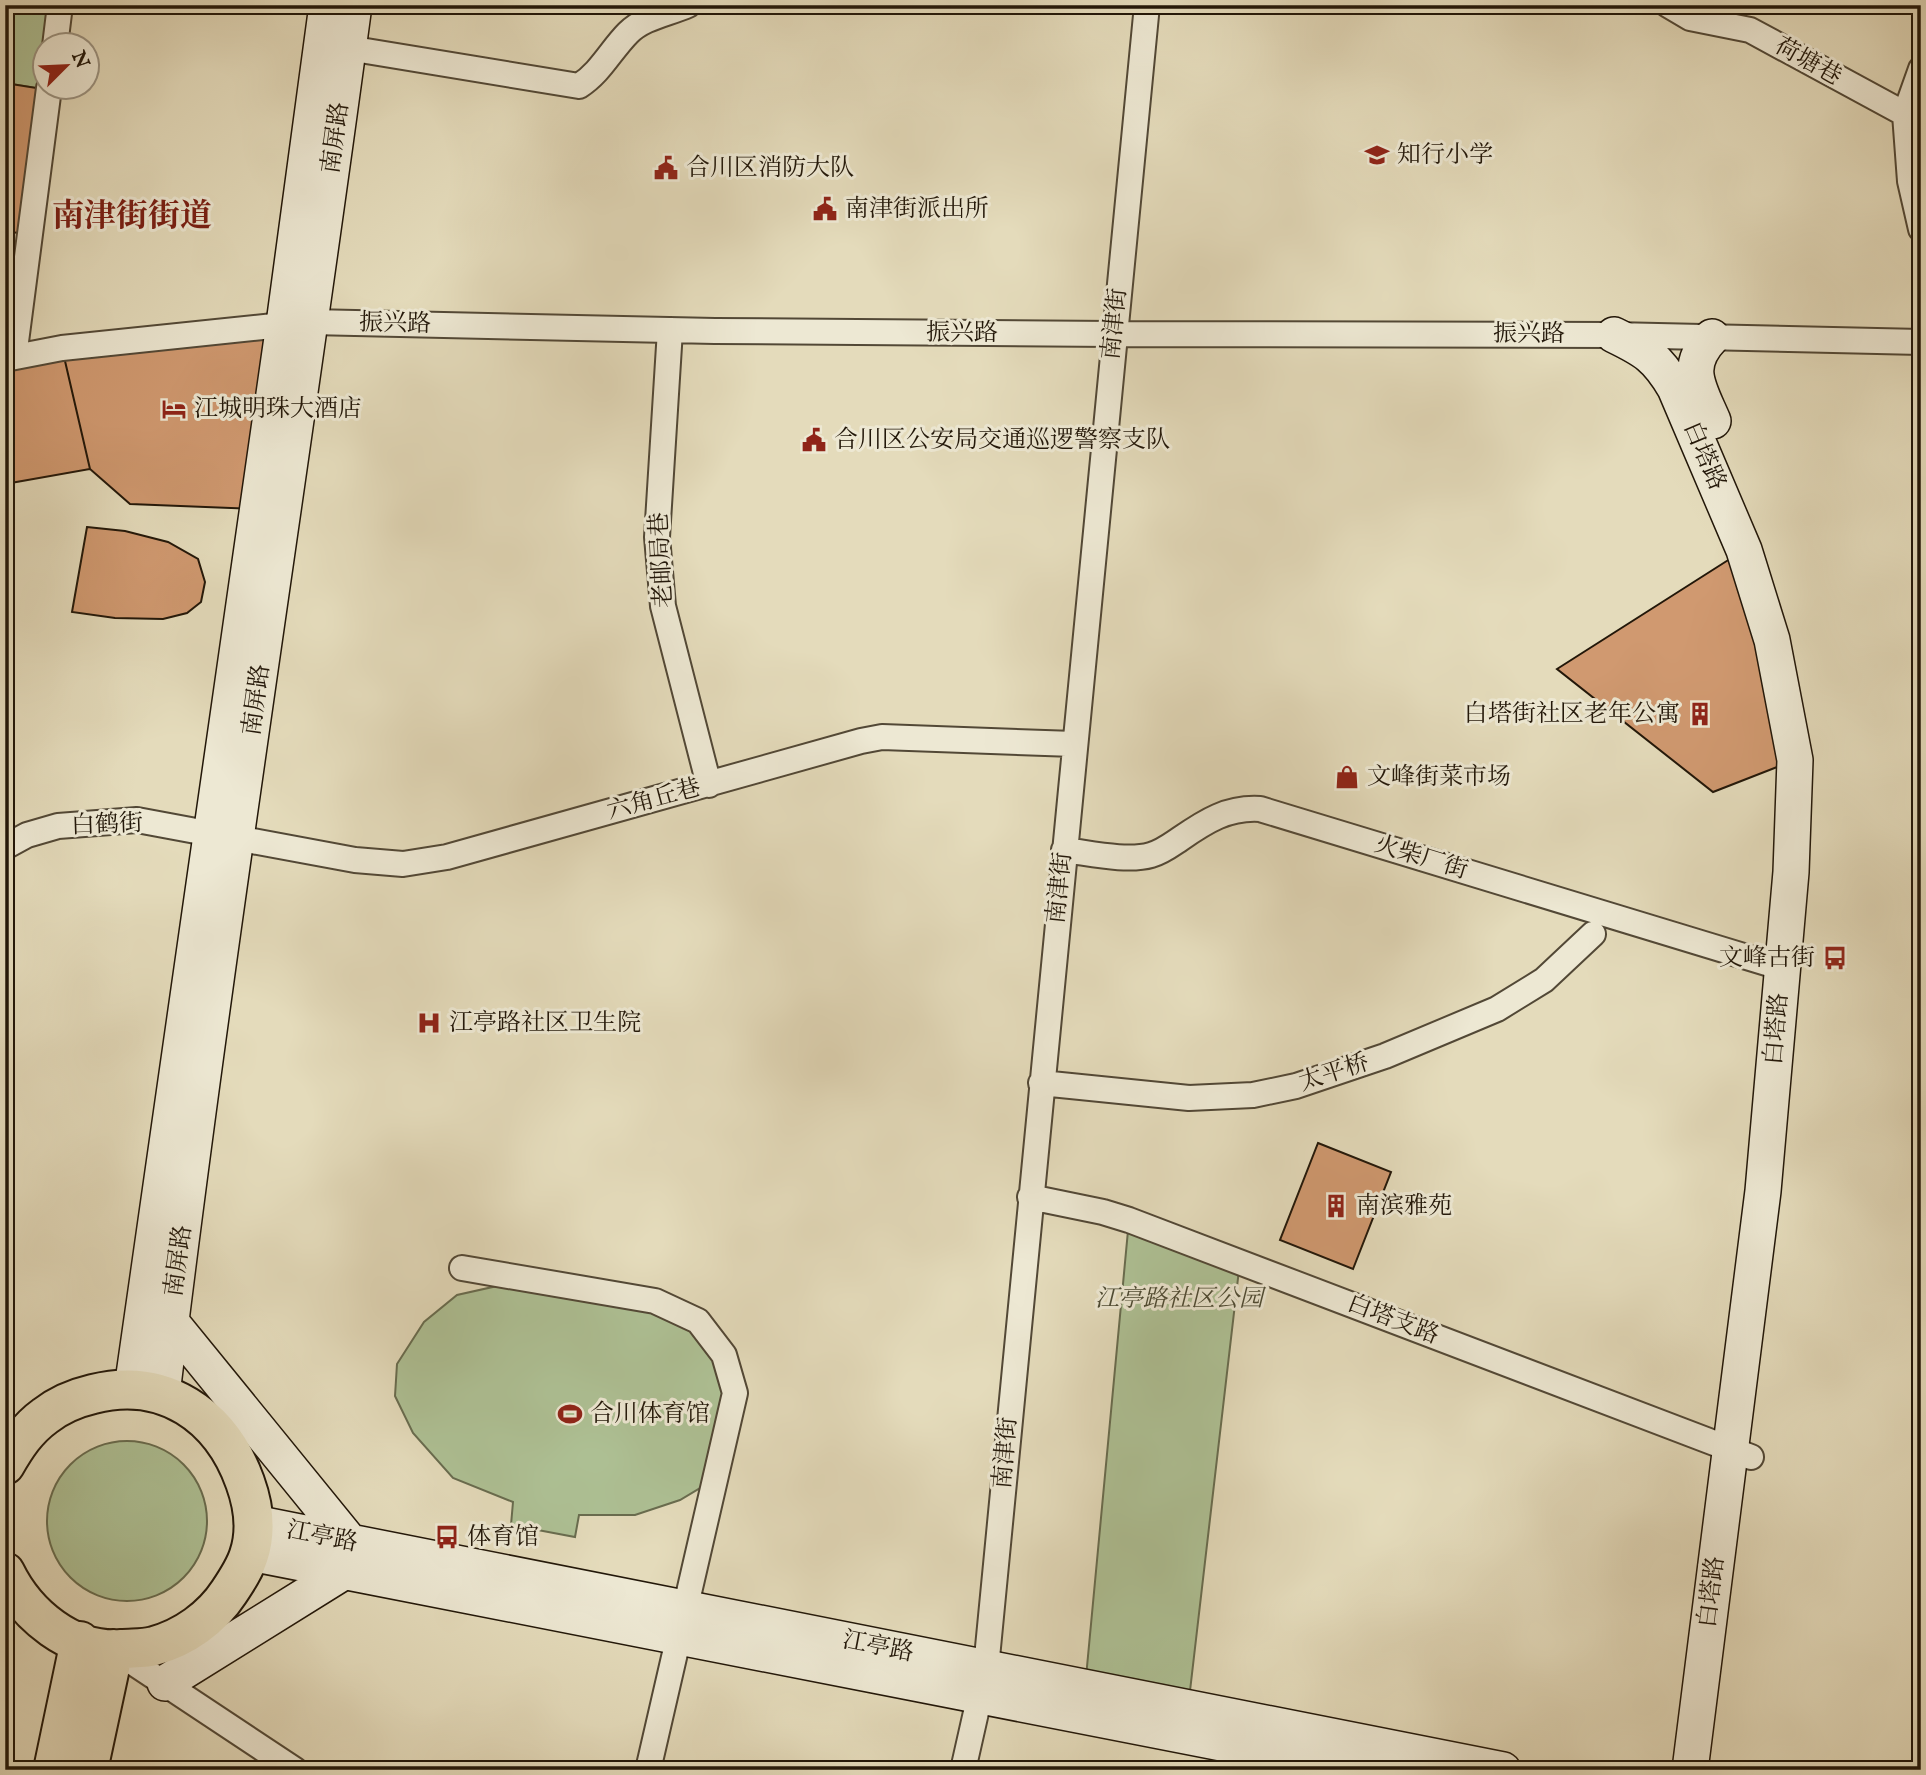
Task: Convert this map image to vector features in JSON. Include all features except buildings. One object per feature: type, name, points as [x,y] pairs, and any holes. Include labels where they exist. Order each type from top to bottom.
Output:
[{"type":"main road","points":[[5,1465],[22,1438],[46,1415],[75,1399],[107,1391],[147,1391],[184,1403],[212,1426],[236,1458],[250,1497],[252,1538],[240,1574],[219,1607],[189,1632],[153,1646],[97,1645],[61,1633],[35,1615],[14,1590],[5,1572]]},
{"type":"main road","points":[[53,1770],[97,1645]]},
{"type":"main road","points":[[88,1770],[97,1645]]},
{"type":"street","points":[[57,32],[60,5]]},
{"type":"street","name":"南屏路","points":[[298,323],[327,5]]},
{"type":"street","name":"南屏路","points":[[147,1391],[298,323],[354,5]]},
{"type":"street","points":[[348,48],[579,86],[589,79],[628,32],[654,17],[688,5]]},
{"type":"street","name":"南津街","points":[[963,1770],[983,1682],[1147,5]]},
{"type":"street","name":"荷塘巷","points":[[1668,5],[1690,18],[1750,30],[1905,114]]},
{"type":"street","points":[[1921,69],[1905,114],[1910,181],[1921,229]]},
{"type":"street","points":[[10,358],[48,102]]},
{"type":"street","name":"振兴路","points":[[10,358],[62,348],[298,323],[670,330],[1614,335],[1921,342]]},
{"type":"street","name":"老邮局巷","points":[[670,330],[657,544],[663,606],[709,785]]},
{"type":"street","name":"白塔路","points":[[1614,335],[1645,349],[1661,365],[1675,388],[1744,550],[1772,640],[1794,760],[1791,872],[1712,1770]]},
{"type":"street","name":"白塔路","points":[[1690,1770],[1784,1194],[1813,870],[1816,756],[1793,633],[1763,539],[1696,382],[1695,364],[1701,348],[1712,337]]},
{"type":"street","name":"六角丘巷","points":[[224,836],[355,860],[403,864],[447,857],[882,737],[1074,744]]},
{"type":"street","name":"火柴厂街","points":[[1063,850],[1150,856],[1163,851],[1214,817],[1244,808],[1261,809],[1783,968]]},
{"type":"street","name":"白鹤街","points":[[5,847],[27,835],[58,827],[136,820],[224,836]]},
{"type":"street","name":"南屏路","points":[[147,1391],[171,1322],[224,836]]},
{"type":"street","name":"太平桥","points":[[1041,1083],[1189,1098],[1253,1095],[1296,1086],[1385,1056],[1497,1009],[1544,980],[1593,934]]},
{"type":"street","name":"白塔支路","points":[[1030,1197],[1129,1220],[1740,1453]]},
{"type":"street","points":[[462,1268],[655,1301],[698,1321],[724,1355],[735,1394],[648,1770]]},
{"type":"street","points":[[164,1683],[347,1557],[171,1322]]},
{"type":"street","name":"江亭路","points":[[252,1538],[983,1682],[1503,1770]]},
{"type":"street","points":[[97,1645],[164,1683],[295,1770]]},
{"type":"street","name":"江亭路","points":[[983,1682],[1359,1770]]},
{"type":"green space","points":[[5,5],[60,5],[51,32],[32,32],[32,87],[5,83]]},
{"type":"green space","name":"江亭路社区公园","points":[[1129,1220],[1240,1261],[1188,1708],[1085,1688]]},
{"type":"green space","name":"合川体育馆","points":[[524,1280],[698,1321],[735,1393],[715,1479],[680,1500],[635,1515],[579,1515],[575,1537],[511,1525],[513,1502],[453,1478],[413,1433],[395,1396],[397,1364],[424,1322],[457,1295]]},
{"type":"green space","points":[[127,1441],[158,1447],[184,1464],[201,1490],[207,1521],[201,1552],[184,1578],[158,1595],[127,1601],[96,1595],[70,1578],[53,1552],[47,1521],[53,1490],[70,1464],[96,1447]]},
{"type":"place","name":"知行小学","points":[[1377,155]]},
{"type":"place","name":"合川区消防大队","points":[[666,168]]},
{"type":"place","name":"南津街派出所","points":[[825,209]]},
{"type":"place","name":"江城明珠大酒店","points":[[174,409]]},
{"type":"place","name":"合川区公安局交通巡逻警察支队","points":[[814,440]]},
{"type":"place","name":"白塔街社区老年公寓","points":[[1700,714]]},
{"type":"place","name":"文峰街菜市场","points":[[1347,777]]},
{"type":"place","name":"文峰古街","points":[[1835,958]]},
{"type":"place","name":"江亭路社区卫生院","points":[[429,1023]]},
{"type":"place","name":"南滨雅苑","points":[[1336,1206]]},
{"type":"place","name":"合川体育馆","points":[[570,1414]]},
{"type":"place","name":"体育馆","points":[[447,1537]]},
{"type":"district","name":"南津街街道","points":[[132,217]]}]
